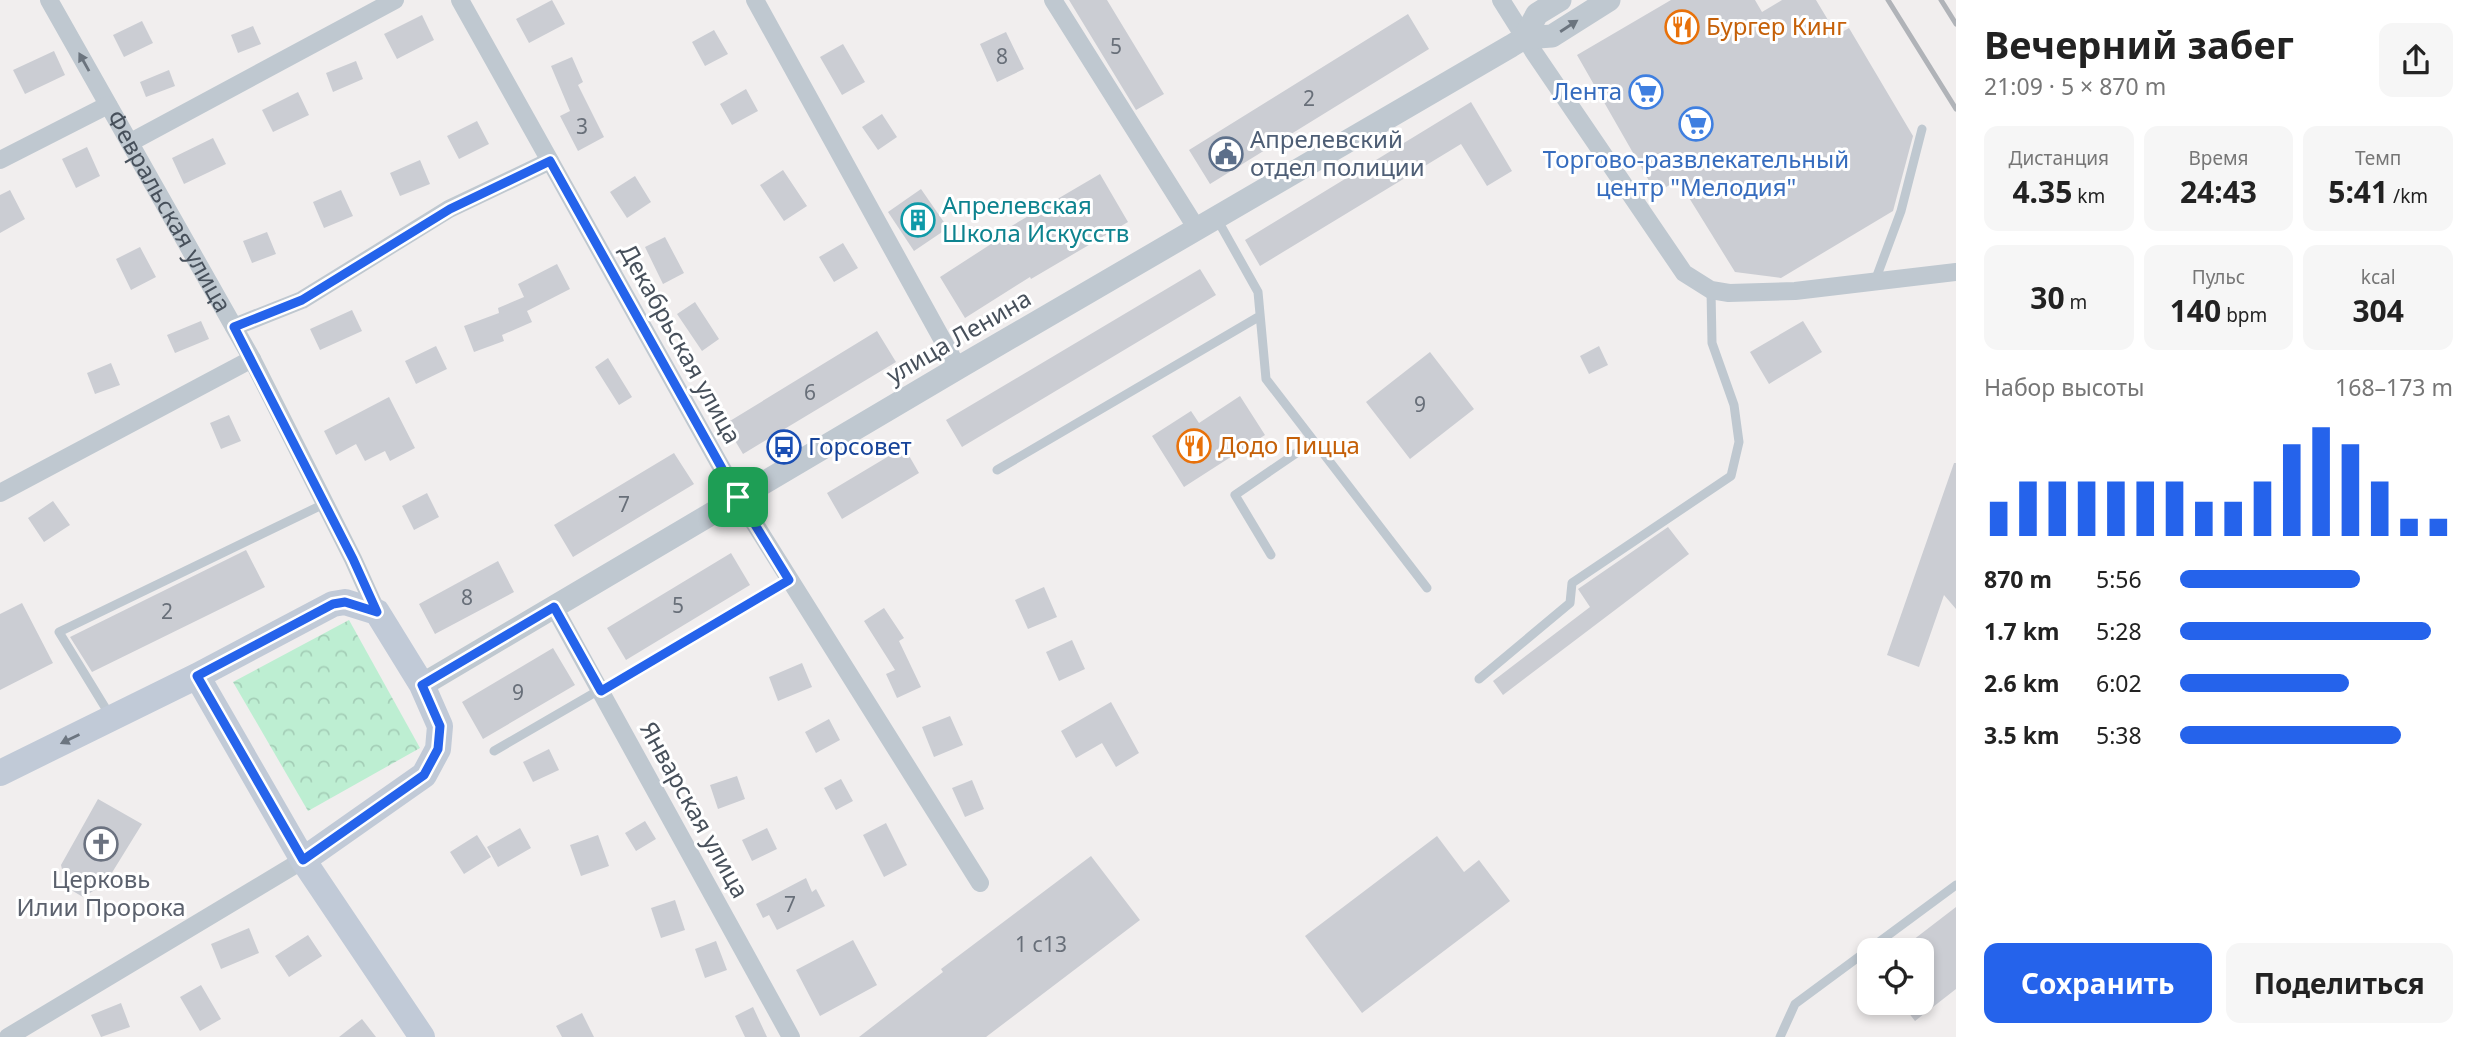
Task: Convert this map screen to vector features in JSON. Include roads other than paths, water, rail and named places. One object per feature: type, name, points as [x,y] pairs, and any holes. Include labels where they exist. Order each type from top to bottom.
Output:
[{"type":"main road","points":[[0,773],[197,676],[333,604],[345,602],[377,612],[422,685],[440,726],[438,749],[424,775],[303,860]]},
{"type":"main road","points":[[197,676],[303,860],[422,1037]]},
{"type":"street","name":"Февральская улица","points":[[50,0],[252,359],[377,612]]},
{"type":"street","points":[[131,142],[395,0]]},
{"type":"street","name":"Декабрьская улица","points":[[460,0],[738,497],[980,883]]},
{"type":"street","points":[[755,0],[958,368]]},
{"type":"street","points":[[1052,0],[1207,223]]},
{"type":"street","points":[[1501,0],[1684,274],[1711,290],[1729,293],[1795,291],[1956,272]]},
{"type":"street","name":"улица Ленина","points":[[1524,38],[1537,14],[1560,0]]},
{"type":"street","name":"улица Ленина","points":[[422,685],[738,497],[1524,38],[1552,36],[1609,0]]},
{"type":"street","points":[[0,160],[108,105]]},
{"type":"street","points":[[234,327],[302,300],[450,209],[550,161]]},
{"type":"street","points":[[0,493],[252,359]]},
{"type":"street","name":"Январская улица","points":[[554,607],[791,1037]]},
{"type":"street","points":[[8,1037],[29,1032],[303,860]]},
{"type":"lane","points":[[1874,282],[1901,211],[1922,130]]},
{"type":"lane","points":[[1207,223],[1258,292],[1266,379],[1427,588]]},
{"type":"lane","points":[[1479,679],[1570,604],[1572,583],[1731,476],[1739,442],[1734,405],[1712,343],[1711,290]]},
{"type":"lane","points":[[997,470],[1260,316]]},
{"type":"lane","points":[[1271,555],[1236,495],[1314,441]]},
{"type":"lane","points":[[111,718],[59,632],[324,504]]},
{"type":"lane","points":[[494,751],[789,580]]},
{"type":"lane","points":[[1780,1037],[1795,1004],[1956,885]]},
{"type":"railway","points":[[1888,0],[1956,109]]},
{"type":"railway","points":[[1941,0],[1956,24]]},
{"type":"place","name":"Бургер Кинг","points":[[1682,27]]},
{"type":"place","name":"Лента","points":[[1646,92]]},
{"type":"place","name":"Торгово-развлекательный центр \"Мелодия\"","points":[[1696,124]]},
{"type":"place","name":"Апрелевский отдел полиции","points":[[1226,154]]},
{"type":"place","name":"Апрелевская Школа Искусств","points":[[918,220]]},
{"type":"place","name":"Додо Пицца","points":[[1194,446]]},
{"type":"place","name":"Горсовет","points":[[784,447]]},
{"type":"place","name":"Церковь Илии Пророка","points":[[101,844]]}]
